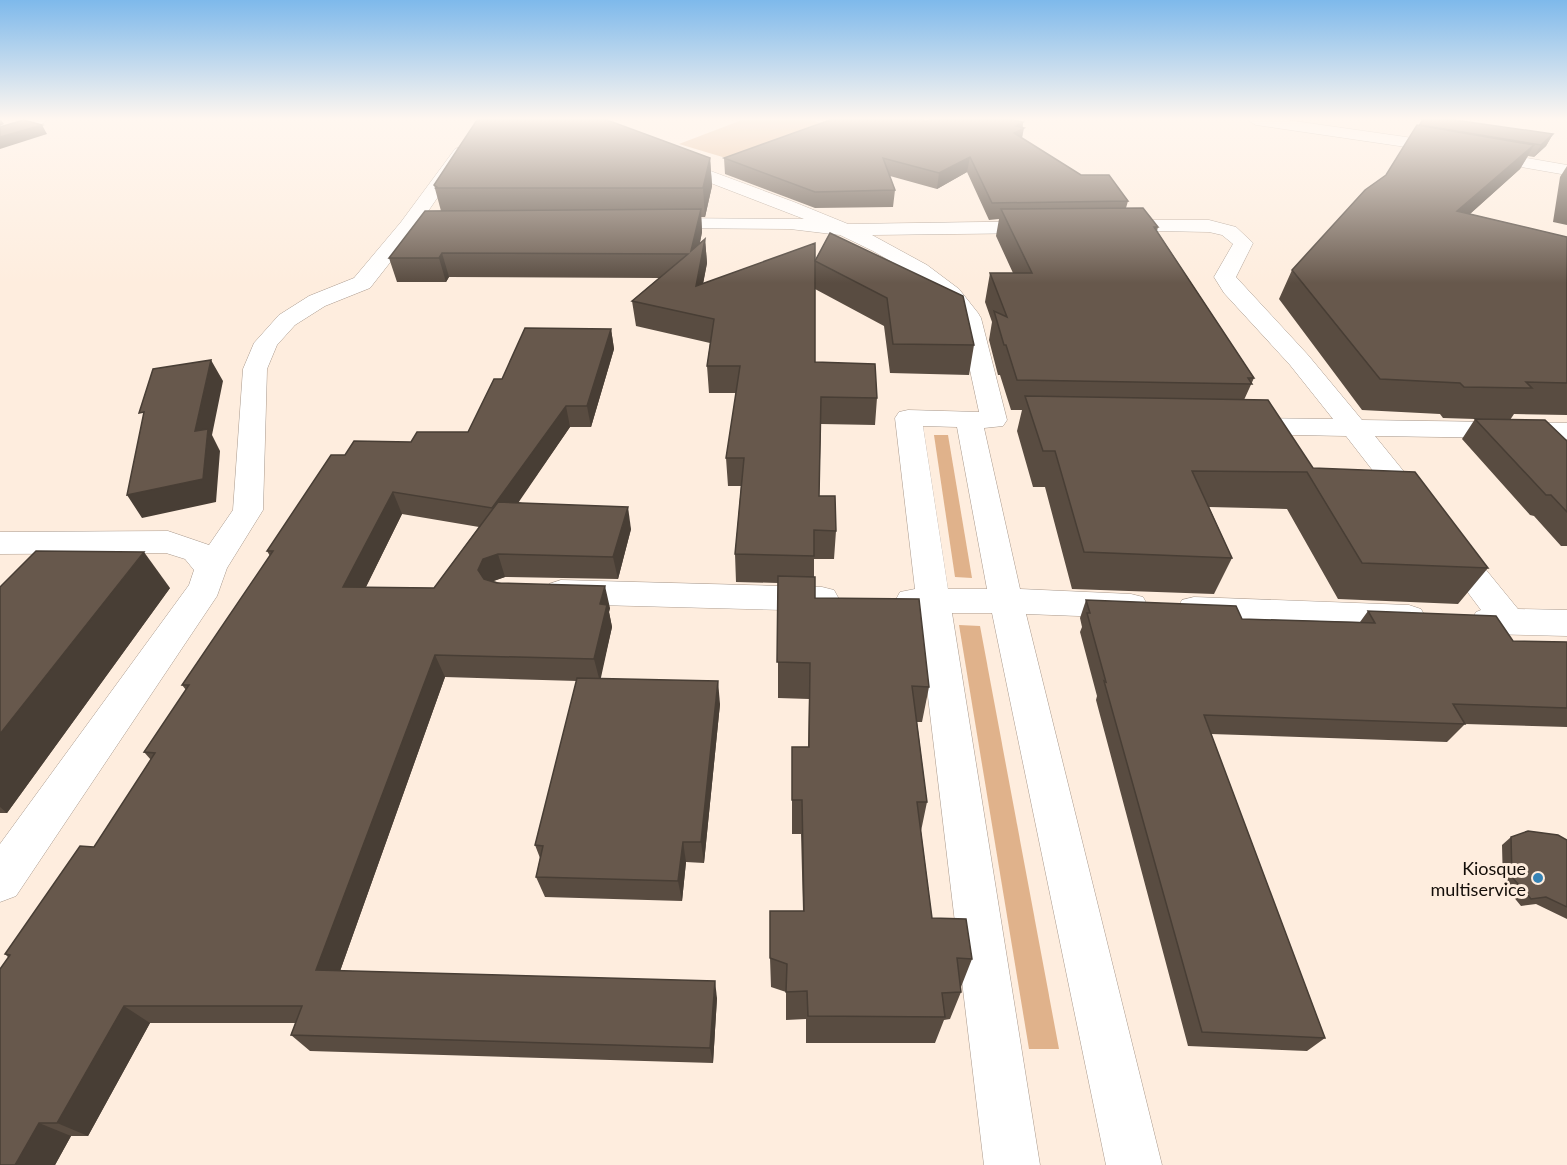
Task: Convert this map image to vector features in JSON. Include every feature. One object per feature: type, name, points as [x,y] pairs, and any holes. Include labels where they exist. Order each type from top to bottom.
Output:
[{"type":"street","points":[[0,881],[205,588],[211,568],[248,510],[255,369],[266,343],[287,320],[317,301],[362,283],[445,174]]},
{"type":"street","points":[[704,174],[845,230],[925,273],[963,304],[969,318],[993,420],[1006,601],[1134,1165]]},
{"type":"street","points":[[634,224],[790,223],[845,230],[1068,227]]},
{"type":"street","points":[[408,226],[480,225]]},
{"type":"street","points":[[1091,226],[1200,226],[1229,231],[1243,243],[1240,257],[1229,267],[1225,277],[1232,288],[1299,360],[1509,622]]},
{"type":"street","points":[[993,420],[908,418],[1012,1165]]},
{"type":"street","points":[[1215,425],[1567,431]]},
{"type":"street","points":[[0,543],[168,542],[196,551],[211,568]]},
{"type":"street","points":[[529,592],[850,600]]},
{"type":"street","points":[[886,600],[1006,601],[1567,623]]},
{"type":"shaded area","points":[[934,435],[948,435],[972,578],[955,577]]},
{"type":"shaded area","points":[[959,625],[980,626],[1059,1049],[1029,1049]]},
{"type":"building","points":[[441,174],[706,174],[703,188],[436,188],[434,185]]},
{"type":"building","points":[[768,174],[889,174],[895,190],[815,192]]},
{"type":"building","points":[[978,174],[1109,175],[1128,201],[992,203]]},
{"type":"building","points":[[1500,174],[1457,211],[1567,237],[1567,383],[1526,382],[1532,388],[1464,387],[1460,383],[1380,379],[1292,270],[1365,190],[1386,175]]},
{"type":"building","points":[[1143,208],[1158,227],[1154,227],[1254,378],[1248,378],[1252,384],[1017,380],[994,311],[1007,317],[990,273],[1032,273],[1001,209]]},
{"type":"building","points":[[701,209],[691,251],[705,239],[696,286],[815,243],[815,362],[875,364],[877,398],[821,397],[819,496],[835,496],[836,531],[814,530],[814,556],[735,554],[744,458],[726,458],[740,366],[707,366],[714,319],[632,301],[688,254],[442,253],[439,258],[389,258],[425,211]]},
{"type":"building","points":[[830,233],[963,296],[974,345],[893,344],[887,298],[815,261]]},
{"type":"building","points":[[525,328],[611,329],[587,406],[566,406],[492,508],[393,492],[343,587],[434,588],[498,502],[628,507],[613,557],[498,554],[483,559],[478,570],[484,579],[497,583],[605,586],[600,604],[607,605],[594,659],[435,655],[316,970],[715,981],[710,1048],[291,1035],[302,1006],[124,1006],[57,1123],[39,1123],[15,1165],[0,1165],[0,969],[10,955],[5,954],[80,846],[94,847],[155,753],[144,752],[189,685],[182,685],[273,551],[267,551],[331,455],[345,455],[354,441],[411,442],[417,432],[468,432],[494,379],[502,379]]},
{"type":"building","points":[[211,360],[195,431],[208,429],[203,479],[127,495],[144,412],[139,413],[153,369]]},
{"type":"building","points":[[1025,396],[1268,400],[1313,468],[1415,472],[1488,568],[1362,563],[1307,472],[1192,471],[1232,558],[1084,552],[1055,451],[1043,451]]},
{"type":"building","points":[[1475,419],[1545,420],[1567,441],[1567,512],[1551,495],[1546,495]]},
{"type":"building","points":[[36,551],[144,552],[0,734],[0,587]]},
{"type":"building","points":[[778,576],[815,577],[815,598],[919,599],[929,687],[912,686],[927,802],[917,802],[932,918],[966,919],[972,959],[957,958],[961,992],[942,993],[945,1017],[808,1016],[807,991],[786,992],[787,964],[770,958],[770,911],[804,911],[802,800],[792,800],[792,747],[809,747],[810,663],[777,662]]},
{"type":"building","points":[[1086,600],[1236,606],[1242,619],[1375,623],[1368,611],[1496,616],[1513,641],[1567,642],[1567,708],[1453,704],[1465,724],[1204,715],[1325,1038],[1202,1032],[1104,681],[1106,682],[1087,613],[1090,613]]},
{"type":"building","points":[[577,678],[718,681],[701,842],[683,842],[678,881],[536,877],[543,846],[535,845]]},
{"type":"building","name":"Kiosque multiservice","points":[[1528,831],[1558,835],[1567,840],[1567,907],[1546,897],[1531,899],[1512,877],[1511,837]]},
{"type":"place","name":"Kiosque multiservice","points":[[1538,878]]}]
